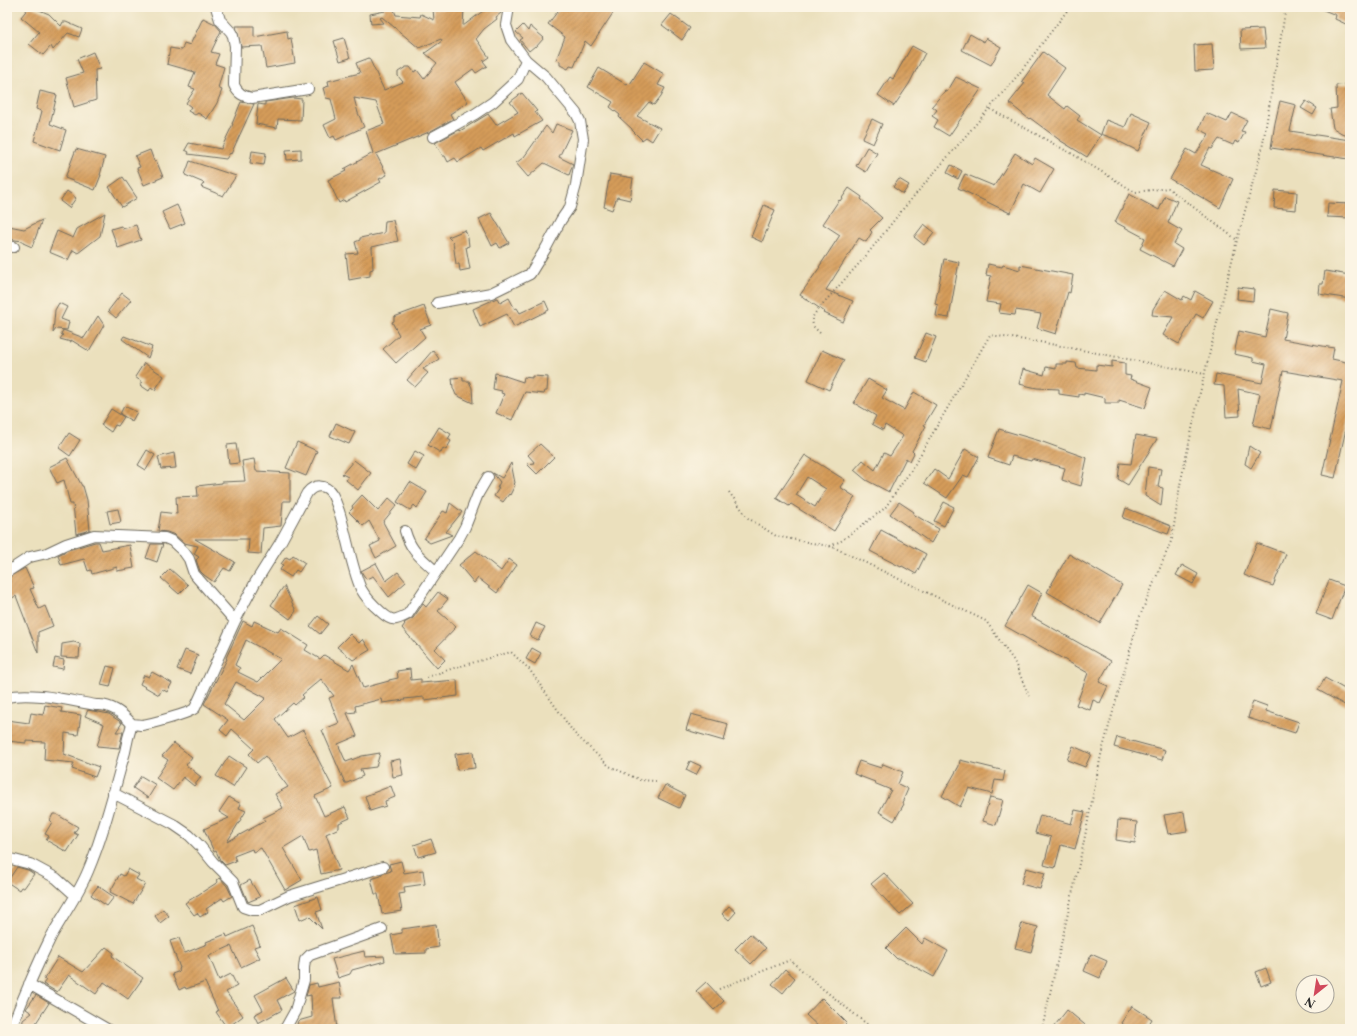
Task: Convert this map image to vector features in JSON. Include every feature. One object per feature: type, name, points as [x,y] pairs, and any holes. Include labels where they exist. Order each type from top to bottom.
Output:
[{"type":"street","points":[[216,7],[220,20],[233,36],[235,46],[234,85],[236,91],[244,96],[252,98],[308,89]]},
{"type":"street","points":[[437,303],[491,293],[530,274],[570,207],[576,185],[583,139],[580,121],[576,113],[546,77],[526,60],[511,40],[506,25],[509,7]]},
{"type":"street","points":[[433,137],[475,114],[493,102],[518,79],[526,60]]},
{"type":"street","points":[[7,697],[17,695],[41,696],[96,705],[104,704],[116,709],[132,724],[142,725],[193,711],[200,700],[235,621],[254,583],[280,543],[307,493],[310,489],[317,486],[323,486],[333,495],[345,528],[361,587],[372,604],[387,618],[394,620],[399,619],[408,614],[459,538],[478,494],[488,477]]},
{"type":"street","points":[[405,531],[413,550],[436,572]]},
{"type":"street","points":[[7,572],[30,557],[48,553],[66,544],[94,534],[165,538],[172,541],[184,552],[189,559],[194,574],[235,621]]},
{"type":"street","points":[[11,1029],[29,984],[52,936],[76,896],[88,871],[113,793],[132,724]]},
{"type":"street","points":[[113,793],[173,824],[189,835],[200,846],[212,862],[233,882],[243,907],[252,910],[260,910],[289,896],[383,866]]},
{"type":"street","points":[[7,858],[30,864],[56,878],[76,896]]},
{"type":"street","points":[[285,1029],[295,1011],[304,980],[306,960],[310,955],[382,929]]},
{"type":"street","points":[[29,984],[107,1029]]},
{"type":"path","points":[[820,333],[813,326],[812,318],[818,309],[865,257],[902,209],[990,109],[1070,7]]},
{"type":"path","points":[[1042,1029],[1101,755],[1138,621],[1172,539],[1180,485],[1205,374],[1262,149],[1286,7]]},
{"type":"path","points":[[990,109],[1074,155],[1135,192],[1168,188],[1238,240]]},
{"type":"path","points":[[830,546],[841,541],[885,508],[912,469],[990,335],[1040,342],[1205,374]]},
{"type":"path","points":[[729,492],[748,518],[776,536],[830,546],[986,621],[1014,661],[1029,696]]},
{"type":"path","points":[[427,677],[511,652],[529,669],[574,733],[610,766],[640,780],[656,781]]},
{"type":"path","points":[[719,989],[790,960],[822,989],[873,1029]]},
{"type":"building","points":[[29,7],[49,14],[61,26],[63,22],[66,22],[82,29],[79,37],[68,33],[53,50],[51,46],[43,55],[29,44],[39,32],[21,17]]},
{"type":"building","points":[[383,7],[393,7],[396,15],[420,17],[421,14],[434,20],[433,9],[450,9],[450,7],[464,8],[463,26],[487,8],[502,9],[501,13],[496,17],[497,19],[484,29],[476,39],[489,57],[483,61],[487,66],[476,73],[473,69],[455,82],[468,102],[450,114],[453,119],[429,132],[376,154],[387,175],[379,179],[381,182],[345,202],[344,200],[339,203],[328,180],[346,171],[344,169],[373,153],[366,131],[384,124],[376,102],[354,98],[364,127],[336,140],[334,136],[330,138],[324,125],[336,119],[331,99],[326,98],[323,88],[329,86],[328,81],[360,73],[356,63],[369,58],[384,90],[403,82],[398,76],[398,72],[406,67],[410,67],[414,72],[417,70],[424,79],[437,63],[425,53],[442,41],[441,39],[419,48],[382,17],[380,18],[384,23],[371,24],[370,14],[385,11]]},
{"type":"building","points":[[561,7],[617,7],[591,46],[585,41],[574,67],[570,66],[568,69],[560,65],[560,61],[556,60],[565,37],[548,24]]},
{"type":"building","points":[[1316,7],[1350,7],[1350,26],[1335,19],[1336,15]]},
{"type":"building","points":[[671,14],[690,28],[682,40],[662,25]]},
{"type":"building","points":[[203,18],[215,24],[221,31],[211,52],[219,54],[215,64],[224,67],[218,88],[222,90],[217,103],[207,119],[198,113],[195,115],[188,111],[191,107],[186,103],[195,89],[189,87],[195,72],[167,64],[170,48],[182,50],[184,43],[190,45]]},
{"type":"building","points":[[523,25],[528,31],[530,26],[544,38],[536,47],[535,46],[529,51],[520,40],[523,38],[516,32]]},
{"type":"building","points":[[236,26],[254,26],[254,37],[287,31],[288,39],[291,38],[295,63],[266,68],[262,46],[241,47]]},
{"type":"building","points":[[1263,29],[1265,48],[1241,49],[1240,30]]},
{"type":"building","points":[[970,34],[984,42],[986,38],[1001,47],[991,65],[962,50]]},
{"type":"building","points":[[344,38],[350,58],[340,61],[334,41]]},
{"type":"building","points":[[1212,44],[1214,70],[1195,71],[1194,45]]},
{"type":"building","points":[[912,46],[925,53],[909,84],[894,106],[878,95],[890,77],[893,79]]},
{"type":"building","points":[[93,52],[100,69],[95,70],[96,100],[74,107],[66,78],[83,73],[77,59]]},
{"type":"building","points":[[1043,52],[1065,68],[1047,95],[1065,109],[1067,106],[1080,116],[1077,120],[1101,135],[1087,157],[1061,141],[1030,118],[1029,119],[1009,103],[1025,83],[1022,81]]},
{"type":"building","points":[[644,62],[664,74],[658,85],[665,88],[661,96],[654,105],[649,102],[637,116],[660,128],[652,141],[646,137],[642,140],[619,117],[620,115],[610,107],[613,102],[588,87],[599,68],[627,85],[629,83],[630,84]]},
{"type":"building","points":[[956,77],[981,89],[949,136],[934,127],[938,120],[932,116],[937,110],[932,106],[945,91],[947,92]]},
{"type":"building","points":[[1350,84],[1350,99],[1348,99],[1350,114],[1350,138],[1333,128],[1330,109],[1337,108],[1336,85]]},
{"type":"building","points":[[40,91],[57,95],[50,124],[66,130],[60,150],[34,141],[42,111],[36,109]]},
{"type":"building","points":[[522,93],[537,111],[535,112],[542,121],[515,136],[514,133],[483,151],[481,148],[458,162],[455,158],[448,162],[435,143],[459,130],[460,131],[488,114],[496,125],[518,112],[510,102]]},
{"type":"building","points":[[293,98],[302,99],[301,120],[278,119],[277,128],[256,124],[258,104],[265,105],[265,102]]},
{"type":"building","points":[[1280,101],[1296,105],[1290,131],[1350,140],[1349,159],[1271,148]]},
{"type":"building","points":[[1306,101],[1317,108],[1313,115],[1301,108]]},
{"type":"building","points":[[241,102],[254,104],[231,154],[230,153],[226,159],[188,154],[189,152],[185,150],[189,143],[221,149],[233,124]]},
{"type":"building","points":[[1131,113],[1151,122],[1138,151],[1118,140],[1101,134],[1106,120],[1125,127]]},
{"type":"building","points":[[1206,113],[1227,122],[1232,113],[1247,120],[1241,131],[1245,132],[1239,143],[1235,141],[1233,145],[1219,139],[1212,149],[1210,148],[1201,165],[1233,179],[1220,208],[1170,179],[1187,149],[1196,154],[1209,134],[1199,129]]},
{"type":"building","points":[[872,119],[882,124],[873,144],[862,139]]},
{"type":"building","points":[[556,124],[572,130],[559,157],[573,164],[569,175],[544,163],[528,177],[516,163],[524,157],[546,126],[552,133]]},
{"type":"building","points":[[867,147],[877,153],[866,172],[856,166]]},
{"type":"building","points":[[76,149],[105,157],[101,175],[95,190],[65,178]]},
{"type":"building","points":[[301,149],[301,159],[287,160],[286,150]]},
{"type":"building","points":[[150,150],[163,177],[144,185],[137,168],[140,167],[135,156]]},
{"type":"building","points":[[252,151],[266,153],[264,165],[250,163]]},
{"type":"building","points":[[1015,153],[1032,164],[1035,158],[1054,169],[1040,193],[1024,184],[1010,213],[958,188],[965,174],[994,186]]},
{"type":"building","points":[[190,161],[236,176],[223,196],[201,187],[204,183],[185,175]]},
{"type":"building","points":[[951,165],[962,171],[958,179],[947,173]]},
{"type":"building","points":[[610,174],[633,178],[630,200],[617,197],[612,210],[604,207]]},
{"type":"building","points":[[123,177],[137,198],[122,207],[109,187]]},
{"type":"building","points":[[899,179],[909,185],[903,194],[893,187]]},
{"type":"building","points":[[849,188],[862,197],[861,199],[882,218],[870,230],[872,232],[866,242],[859,238],[826,290],[853,301],[843,322],[824,313],[825,312],[800,295],[840,235],[823,224]]},
{"type":"building","points":[[1275,190],[1297,192],[1296,210],[1274,208]]},
{"type":"building","points":[[67,191],[76,198],[69,208],[60,201]]},
{"type":"building","points":[[1129,194],[1159,210],[1165,196],[1177,201],[1168,223],[1182,231],[1174,244],[1182,249],[1173,266],[1140,249],[1145,238],[1115,222]]},
{"type":"building","points":[[1328,203],[1350,204],[1350,218],[1327,217]]},
{"type":"building","points":[[177,205],[185,223],[170,229],[162,212]]},
{"type":"building","points":[[764,205],[775,210],[762,242],[751,237]]},
{"type":"building","points":[[105,213],[100,236],[78,253],[73,250],[68,260],[49,252],[57,231],[73,238],[77,229]]},
{"type":"building","points":[[491,213],[509,243],[500,248],[497,243],[492,246],[479,219]]},
{"type":"building","points":[[42,220],[32,247],[23,243],[23,241],[7,239],[9,226],[24,229]]},
{"type":"building","points":[[393,220],[398,241],[372,247],[373,269],[370,270],[370,276],[349,280],[346,254],[358,253],[355,242],[360,240],[360,238],[384,233],[385,221]]},
{"type":"building","points":[[924,224],[934,232],[924,245],[914,237]]},
{"type":"building","points":[[136,225],[141,240],[118,248],[111,229],[121,226],[122,229]]},
{"type":"building","points":[[465,230],[468,238],[469,246],[466,247],[470,269],[460,271],[459,264],[456,264],[453,242],[448,237]]},
{"type":"building","points":[[944,259],[959,262],[949,318],[936,316],[938,305],[935,304]]},
{"type":"building","points":[[988,264],[1002,267],[1003,265],[1020,270],[1020,265],[1073,275],[1070,293],[1068,292],[1056,334],[1037,328],[1041,314],[1016,310],[1015,315],[999,313],[1001,304],[986,302],[991,276],[986,275]]},
{"type":"building","points":[[1325,271],[1350,275],[1350,299],[1319,294],[1320,284],[1323,284]]},
{"type":"building","points":[[1238,287],[1254,289],[1253,301],[1237,299]]},
{"type":"building","points":[[1165,290],[1182,300],[1184,296],[1191,300],[1195,291],[1213,301],[1203,318],[1196,314],[1179,344],[1163,335],[1173,317],[1152,315],[1153,309]]},
{"type":"building","points":[[122,293],[131,300],[116,318],[108,311]]},
{"type":"building","points":[[497,298],[500,303],[509,298],[515,309],[517,308],[520,313],[545,301],[549,310],[514,327],[507,314],[480,327],[473,309]]},
{"type":"building","points":[[59,303],[67,307],[61,319],[69,322],[67,330],[56,329],[53,333],[55,310]]},
{"type":"building","points":[[424,306],[431,325],[420,329],[425,337],[396,363],[383,349],[399,335],[392,322],[394,321],[394,317]]},
{"type":"building","points":[[1271,309],[1288,313],[1283,339],[1334,348],[1332,359],[1350,363],[1350,411],[1335,478],[1322,475],[1343,381],[1283,371],[1271,429],[1253,425],[1260,394],[1238,389],[1240,416],[1226,417],[1224,386],[1214,385],[1216,374],[1262,383],[1266,364],[1253,361],[1253,358],[1234,354],[1239,331],[1265,337]]},
{"type":"building","points":[[98,316],[104,325],[89,351],[71,340],[71,342],[60,339],[63,335],[61,334],[63,330],[84,338]]},
{"type":"building","points":[[926,333],[936,337],[926,362],[915,358]]},
{"type":"building","points":[[124,336],[152,347],[148,358],[122,339]]},
{"type":"building","points":[[433,350],[439,359],[423,369],[428,373],[415,387],[407,380]]},
{"type":"building","points":[[822,350],[844,360],[829,390],[808,380]]},
{"type":"building","points":[[1112,361],[1125,363],[1125,375],[1131,376],[1130,379],[1152,387],[1145,408],[1119,400],[1119,403],[1105,403],[1105,398],[1084,393],[1084,395],[1079,394],[1079,397],[1059,394],[1059,389],[1037,388],[1019,384],[1023,369],[1044,375],[1046,367],[1056,369],[1056,364],[1067,364],[1067,362],[1076,363],[1077,368],[1096,370],[1096,365],[1112,367]]},
{"type":"building","points":[[144,363],[164,376],[155,390],[151,387],[149,391],[140,385],[142,382],[135,377]]},
{"type":"building","points":[[495,373],[523,382],[524,377],[548,377],[547,391],[545,391],[544,394],[525,392],[512,420],[496,413],[504,394],[501,393],[502,391],[493,389]]},
{"type":"building","points":[[463,377],[463,381],[469,381],[472,388],[473,403],[456,395],[453,388],[452,378]]},
{"type":"building","points":[[868,379],[887,390],[882,398],[904,410],[914,392],[936,405],[924,425],[926,426],[912,451],[914,453],[910,461],[906,458],[889,492],[866,480],[854,470],[863,460],[875,470],[884,453],[890,456],[903,436],[885,425],[883,430],[872,424],[876,416],[854,403]]},
{"type":"building","points":[[124,406],[137,412],[132,421],[120,414]]},
{"type":"building","points":[[111,409],[124,417],[118,426],[115,425],[111,432],[101,425]]},
{"type":"building","points":[[336,423],[355,432],[349,444],[330,436]]},
{"type":"building","points":[[439,427],[451,434],[448,439],[451,441],[446,450],[443,448],[441,453],[428,445]]},
{"type":"building","points":[[999,429],[1040,441],[1087,458],[1081,486],[1062,480],[1065,468],[1032,459],[1031,461],[1012,456],[1009,465],[988,458]]},
{"type":"building","points":[[69,433],[80,440],[70,456],[59,448]]},
{"type":"building","points":[[1136,435],[1157,439],[1128,485],[1118,479],[1120,463],[1131,464]]},
{"type":"building","points":[[297,442],[317,451],[306,476],[286,468]]},
{"type":"building","points":[[236,444],[239,463],[229,464],[227,445]]},
{"type":"building","points":[[540,444],[554,457],[537,474],[527,464],[535,463],[528,455]]},
{"type":"building","points":[[1249,446],[1260,453],[1251,468],[1245,464]]},
{"type":"building","points":[[965,449],[979,457],[968,477],[963,475],[947,498],[924,483],[934,469],[948,479]]},
{"type":"building","points":[[147,450],[155,455],[146,470],[138,465]]},
{"type":"building","points":[[415,451],[424,456],[416,470],[407,464]]},
{"type":"building","points":[[174,453],[176,468],[161,469],[158,457]]},
{"type":"building","points":[[805,455],[845,480],[840,487],[855,497],[834,531],[791,504],[789,506],[776,498]],"holes":[[[807,477],[826,489],[815,507],[796,495]]]},
{"type":"building","points":[[67,458],[83,486],[87,500],[90,530],[76,534],[73,504],[70,504],[64,480],[57,483],[49,467]]},
{"type":"building","points":[[254,459],[256,471],[290,473],[290,501],[283,501],[281,526],[263,528],[261,554],[248,553],[249,539],[195,539],[235,562],[230,571],[224,568],[214,582],[200,571],[196,560],[199,557],[194,554],[198,546],[184,543],[175,535],[167,532],[158,531],[161,512],[177,514],[176,497],[198,496],[197,486],[222,482],[245,481],[242,461]]},
{"type":"building","points":[[354,460],[371,473],[358,490],[346,480],[348,477],[342,474]]},
{"type":"building","points":[[511,463],[515,485],[510,495],[509,494],[503,502],[494,496],[499,488],[497,488],[500,482],[493,473],[502,478]]},
{"type":"building","points":[[1148,467],[1161,469],[1158,487],[1163,488],[1161,506],[1145,496]]},
{"type":"building","points":[[410,482],[427,492],[417,508],[414,505],[410,510],[397,502]]},
{"type":"building","points":[[362,495],[378,511],[389,498],[397,505],[383,522],[396,546],[376,558],[370,546],[380,541],[369,521],[363,526],[349,512],[353,508],[352,506]]},
{"type":"building","points":[[899,502],[914,512],[913,514],[939,529],[931,543],[890,514]]},
{"type":"building","points":[[944,502],[954,507],[944,526],[934,521]]},
{"type":"building","points":[[450,503],[462,512],[446,532],[452,535],[430,543],[424,539],[443,511],[447,513]]},
{"type":"building","points":[[1126,508],[1171,526],[1168,534],[1123,518]]},
{"type":"building","points":[[118,509],[121,522],[110,524],[107,511]]},
{"type":"building","points":[[881,530],[926,554],[916,574],[870,551]]},
{"type":"building","points":[[99,542],[102,550],[130,545],[134,568],[117,571],[117,567],[92,574],[91,570],[88,571],[84,559],[61,565],[58,555],[68,550]]},
{"type":"building","points":[[1257,543],[1286,554],[1273,586],[1244,575]]},
{"type":"building","points":[[151,544],[163,544],[157,562],[146,558]]},
{"type":"building","points":[[476,551],[501,571],[509,559],[517,565],[497,593],[478,578],[474,583],[459,565]]},
{"type":"building","points":[[1069,554],[1122,585],[1100,623],[1047,592]]},
{"type":"building","points":[[293,555],[305,563],[299,572],[296,570],[291,577],[280,570],[283,565],[281,564],[286,557],[290,559]]},
{"type":"building","points":[[376,563],[386,581],[398,572],[406,582],[389,597],[373,576],[366,579],[361,571]]},
{"type":"building","points":[[1182,565],[1198,574],[1193,584],[1176,575]]},
{"type":"building","points":[[25,568],[34,588],[30,589],[39,609],[45,606],[53,626],[38,632],[38,653],[16,596],[10,599],[7,593],[7,578]]},
{"type":"building","points":[[170,569],[188,585],[179,594],[161,578]]},
{"type":"building","points":[[1329,580],[1345,586],[1332,620],[1316,614]]},
{"type":"building","points":[[1028,585],[1042,593],[1031,616],[1111,661],[1099,682],[1108,686],[1100,703],[1093,700],[1090,710],[1076,705],[1088,673],[1005,626]]},
{"type":"building","points":[[284,586],[296,611],[290,619],[271,605]]},
{"type":"building","points":[[438,592],[448,599],[438,611],[456,627],[435,649],[445,660],[437,668],[402,628],[405,624],[404,623],[413,618],[423,604],[426,607]]},
{"type":"building","points":[[318,616],[328,624],[320,634],[310,626]]},
{"type":"building","points":[[243,621],[252,626],[254,621],[278,632],[281,628],[308,645],[305,650],[320,659],[324,655],[349,670],[353,664],[363,688],[398,678],[397,671],[410,669],[411,680],[421,679],[421,683],[457,680],[458,696],[424,700],[424,697],[382,703],[381,699],[355,706],[356,712],[347,713],[357,736],[338,744],[346,762],[362,756],[380,753],[376,767],[360,769],[363,776],[347,783],[345,783],[322,730],[339,723],[329,698],[334,696],[321,679],[302,695],[304,697],[295,705],[293,703],[275,719],[288,738],[303,730],[333,788],[315,796],[324,816],[345,807],[350,818],[339,823],[339,828],[326,834],[339,870],[321,874],[316,850],[309,852],[303,836],[283,848],[302,880],[285,890],[261,848],[253,852],[252,849],[234,856],[236,861],[225,865],[220,860],[216,851],[214,852],[204,829],[229,818],[219,812],[229,797],[241,804],[239,808],[246,811],[227,842],[265,821],[263,818],[283,808],[275,794],[288,787],[265,756],[257,763],[249,754],[254,749],[232,729],[227,736],[220,730],[228,720],[204,704],[227,659],[226,658]],"holes":[[[246,640],[281,659],[258,682],[238,672],[240,668],[235,665]],[[236,682],[266,698],[244,720],[224,704]]]},
{"type":"building","points":[[536,623],[545,627],[538,640],[530,636]]},
{"type":"building","points":[[350,634],[359,643],[363,639],[370,650],[353,660],[337,647]]},
{"type":"building","points":[[74,642],[80,644],[79,658],[61,657],[62,644]]},
{"type":"building","points":[[532,648],[541,653],[535,664],[526,659]]},
{"type":"building","points":[[185,650],[198,655],[190,674],[177,669]]},
{"type":"building","points":[[55,658],[64,660],[63,669],[53,667]]},
{"type":"building","points":[[107,666],[115,668],[110,687],[101,685]]},
{"type":"building","points":[[152,672],[172,683],[167,692],[162,689],[159,695],[140,684],[144,675],[149,677]]},
{"type":"building","points":[[1325,678],[1350,692],[1350,708],[1318,690]]},
{"type":"building","points":[[1253,701],[1267,706],[1266,711],[1299,722],[1295,733],[1248,718]]},
{"type":"building","points":[[45,705],[62,708],[61,712],[81,715],[78,735],[65,733],[64,754],[99,767],[95,777],[72,769],[74,763],[44,760],[45,742],[26,741],[26,743],[7,741],[7,720],[29,723],[31,713],[43,715]]},
{"type":"building","points":[[88,710],[109,714],[122,723],[116,732],[123,732],[119,748],[97,746],[104,724],[85,716]]},
{"type":"building","points":[[691,714],[728,724],[724,741],[686,730]]},
{"type":"building","points":[[1117,737],[1165,750],[1162,760],[1114,747]]},
{"type":"building","points":[[174,743],[192,757],[186,765],[201,777],[194,786],[183,777],[173,790],[156,778],[168,760],[162,756]]},
{"type":"building","points":[[1073,746],[1091,754],[1085,767],[1067,760]]},
{"type":"building","points":[[473,752],[475,768],[457,770],[455,754]]},
{"type":"building","points":[[229,756],[246,767],[233,787],[216,776]]},
{"type":"building","points":[[400,759],[403,775],[393,777],[390,761]]},
{"type":"building","points":[[960,760],[1005,771],[1003,781],[995,780],[992,794],[969,788],[960,807],[942,796],[959,766]]},
{"type":"building","points":[[690,761],[701,766],[696,775],[686,770]]},
{"type":"building","points":[[859,761],[881,768],[883,764],[903,772],[898,784],[908,789],[902,803],[904,804],[894,821],[879,812],[891,790],[854,774]]},
{"type":"building","points":[[141,776],[156,785],[148,798],[133,788]]},
{"type":"building","points":[[665,785],[685,795],[679,808],[658,798]]},
{"type":"building","points":[[391,786],[395,797],[385,801],[386,806],[370,811],[365,796]]},
{"type":"building","points":[[990,797],[1003,800],[996,825],[983,821]]},
{"type":"building","points":[[1075,810],[1085,812],[1075,849],[1061,845],[1055,868],[1044,865],[1051,837],[1035,833],[1040,815],[1071,824]]},
{"type":"building","points":[[1184,812],[1187,831],[1168,834],[1164,815]]},
{"type":"building","points":[[53,814],[56,814],[78,827],[74,833],[78,835],[67,852],[46,840],[49,836],[45,834],[52,822],[50,820]]},
{"type":"building","points":[[1118,820],[1137,822],[1135,843],[1116,840]]},
{"type":"building","points":[[431,839],[436,852],[418,857],[414,845]]},
{"type":"building","points":[[401,861],[404,873],[423,870],[425,884],[404,887],[405,893],[399,894],[402,911],[382,914],[378,894],[375,894],[371,879],[391,871],[389,864]]},
{"type":"building","points":[[17,867],[28,870],[34,874],[24,888],[21,887],[19,890],[7,882]]},
{"type":"building","points":[[1026,868],[1045,873],[1040,889],[1021,884]]},
{"type":"building","points":[[128,869],[139,875],[136,879],[145,884],[133,904],[110,892],[120,874],[124,876]]},
{"type":"building","points":[[884,873],[913,904],[900,915],[871,884]]},
{"type":"building","points":[[220,878],[227,886],[232,896],[224,901],[222,898],[206,909],[208,912],[200,917],[197,913],[194,915],[185,903],[218,882],[217,880]]},
{"type":"building","points":[[250,880],[260,897],[248,902],[241,885]]},
{"type":"building","points":[[98,886],[114,897],[107,906],[91,895]]},
{"type":"building","points":[[318,897],[322,910],[316,912],[322,929],[309,916],[300,920],[295,905]]},
{"type":"building","points":[[729,906],[736,912],[729,920],[722,914]]},
{"type":"building","points":[[163,909],[169,916],[160,923],[155,916]]},
{"type":"building","points":[[1022,923],[1038,927],[1031,952],[1015,948]]},
{"type":"building","points":[[436,924],[439,947],[426,949],[426,953],[395,954],[391,935],[402,933],[402,929]]},
{"type":"building","points":[[252,926],[260,945],[254,947],[260,958],[241,967],[231,946],[209,956],[219,980],[231,974],[237,986],[226,992],[243,1016],[227,1028],[216,1012],[218,1011],[205,982],[179,990],[172,974],[180,971],[180,968],[170,941],[179,938],[185,953],[207,944],[206,942],[226,934],[227,937]]},
{"type":"building","points":[[906,928],[922,944],[925,938],[948,951],[934,977],[899,958],[897,959],[886,948]]},
{"type":"building","points":[[750,934],[766,948],[751,964],[735,949]]},
{"type":"building","points":[[106,947],[114,953],[112,956],[143,978],[128,999],[104,982],[96,994],[69,975],[57,992],[43,984],[46,980],[44,979],[58,957],[83,972]]},
{"type":"building","points":[[364,951],[365,957],[384,956],[385,961],[352,970],[350,974],[338,978],[332,959]]},
{"type":"building","points":[[1091,954],[1107,961],[1100,978],[1084,971]]},
{"type":"building","points":[[1266,968],[1271,982],[1261,986],[1256,972]]},
{"type":"building","points":[[785,969],[795,978],[783,993],[772,984]]},
{"type":"building","points":[[286,978],[294,991],[277,1000],[282,1010],[258,1023],[254,1015],[263,1010],[255,995]]},
{"type":"building","points":[[339,982],[342,998],[333,998],[337,1029],[296,1029],[298,1021],[312,1017],[311,995],[306,996],[309,985],[317,983],[318,987]]},
{"type":"building","points":[[706,982],[724,1001],[714,1010],[696,991]]},
{"type":"building","points":[[36,995],[49,1003],[32,1029],[22,1028],[23,1020],[32,1013],[26,1009]]},
{"type":"building","points":[[822,998],[847,1023],[841,1029],[821,1029],[806,1015]]},
{"type":"building","points":[[1132,1006],[1152,1019],[1146,1029],[1130,1029],[1121,1023]]},
{"type":"building","points":[[1067,1010],[1090,1029],[1052,1029]]}]
